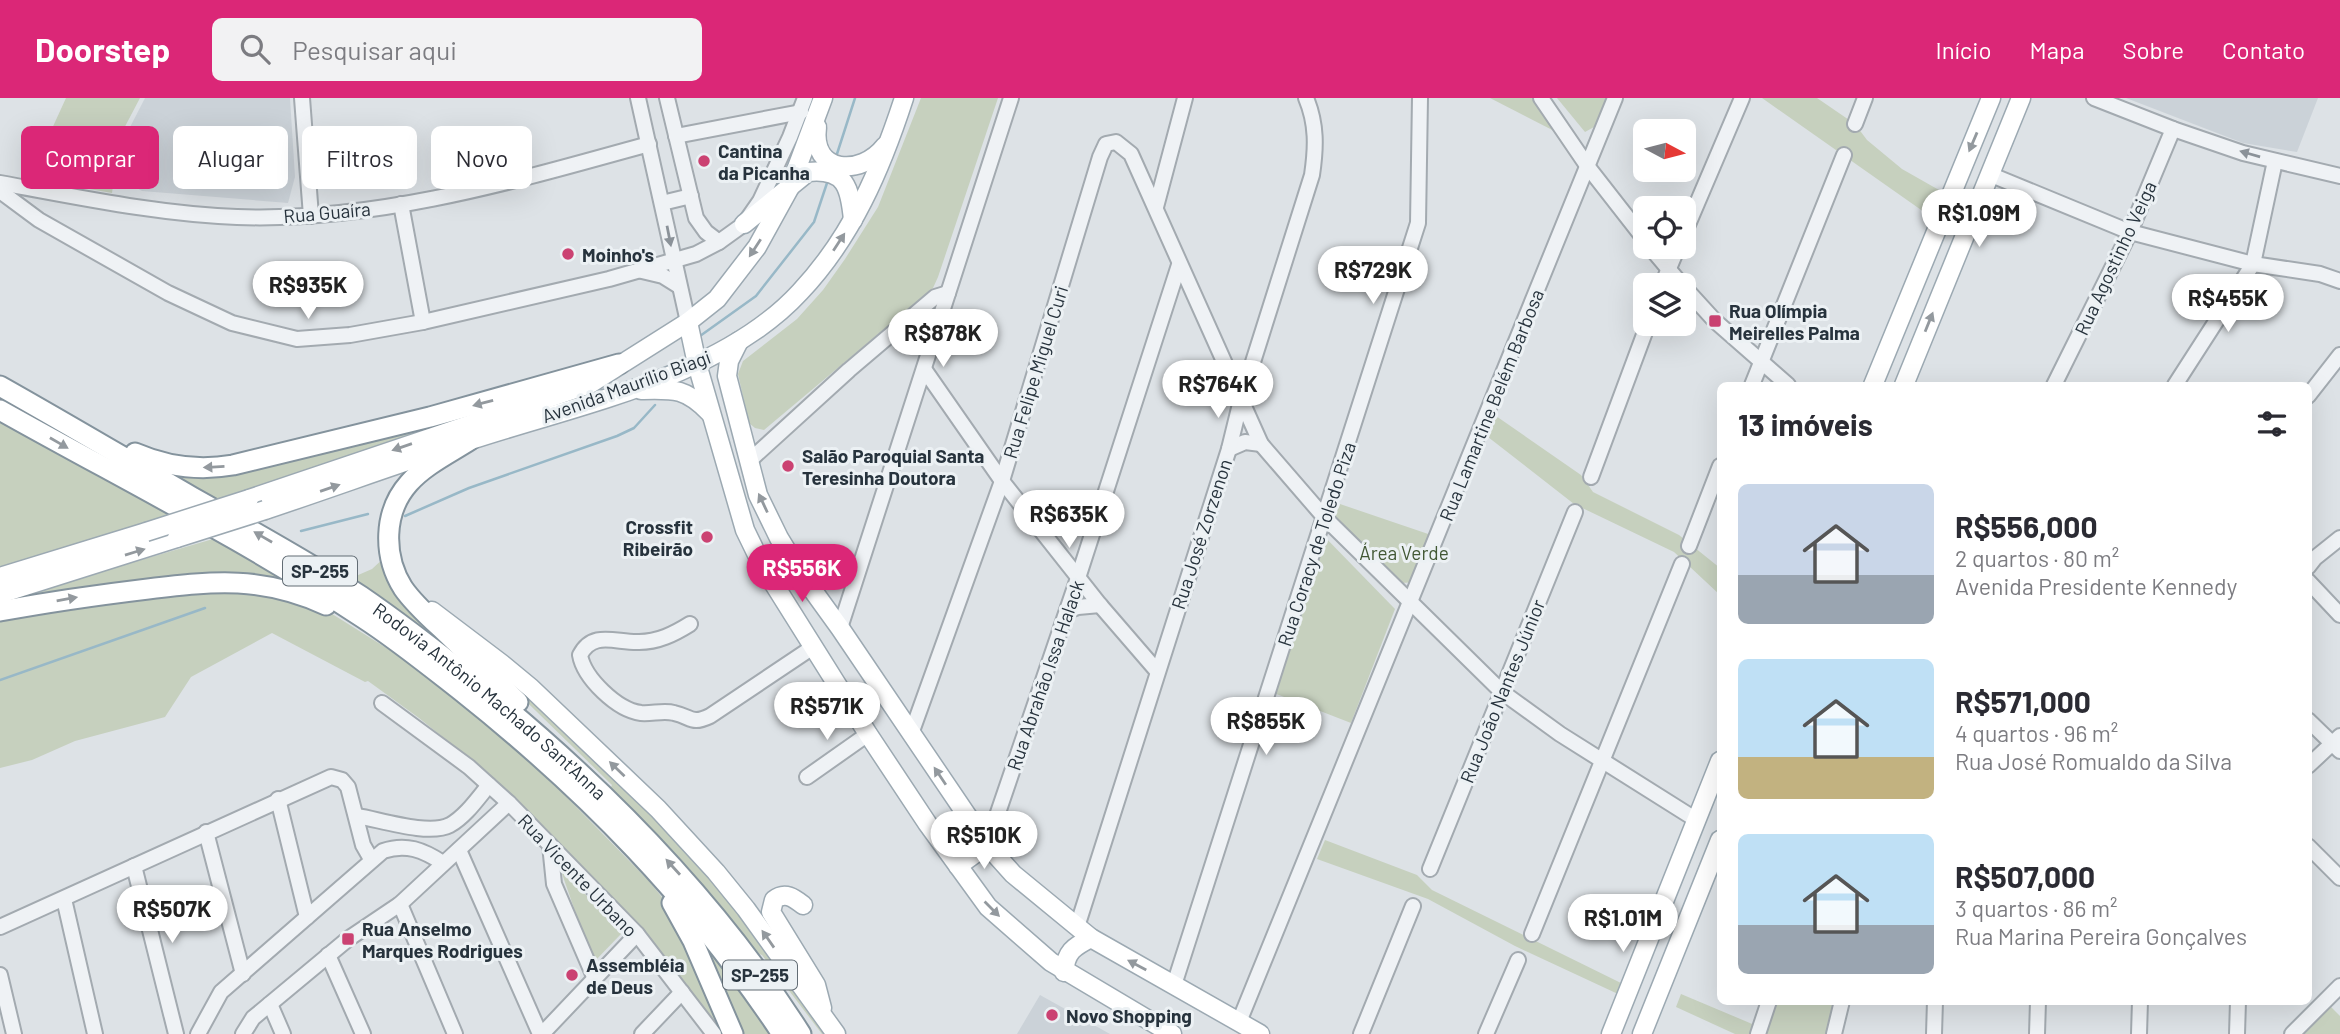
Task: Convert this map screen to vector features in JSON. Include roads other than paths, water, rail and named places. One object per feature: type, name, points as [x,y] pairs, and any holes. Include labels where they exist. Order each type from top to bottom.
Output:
[{"type":"highway","points":[[0,385],[155,461],[178,466],[218,468],[430,417],[619,365]]},
{"type":"highway","name":"Rodovia Antônio Machado Sant'Anna","points":[[0,385],[360,596],[410,630],[517,715],[606,809],[715,939],[782,1034]]},
{"type":"highway","name":"Rodovia Antônio Machado Sant'Anna","points":[[0,410],[301,579],[366,619],[415,655],[667,861],[718,918],[801,1034]]},
{"type":"highway","points":[[470,440],[424,469],[411,481],[395,503],[389,529],[394,572],[413,600],[575,758],[606,809],[685,924],[733,1034]]},
{"type":"highway","points":[[0,611],[94,594],[205,582],[242,582],[282,589],[315,600],[415,655]]},
{"type":"highway","points":[[718,918],[820,1026]]},
{"type":"main road","name":"Avenida Maurílio Biagi","points":[[0,594],[265,510],[627,390],[697,364],[739,341],[773,318],[800,293],[826,262],[872,186],[904,98]]},
{"type":"main road","points":[[1874,382],[1991,98]]},
{"type":"main road","points":[[1905,382],[2021,98]]},
{"type":"main road","name":"Avenida Maurílio Biagi","points":[[0,577],[248,499],[590,384],[688,323],[717,299],[742,268],[757,247],[789,189],[812,105]]},
{"type":"main road","points":[[812,105],[815,141],[822,165]]},
{"type":"main road","points":[[848,174],[871,161],[891,138]]},
{"type":"main road","points":[[744,224],[808,172],[822,165],[848,174]]},
{"type":"main road","points":[[848,174],[853,220]]},
{"type":"main road","points":[[1954,187],[1962,196],[1980,197]]},
{"type":"main road","points":[[688,323],[710,413],[745,530],[776,589],[868,734],[988,907],[1064,972],[1172,1034]]},
{"type":"main road","points":[[739,341],[729,360],[727,376],[758,495],[779,538],[987,845],[1013,874],[1084,933],[1260,1034]]},
{"type":"main road","points":[[627,390],[672,389],[697,399],[710,413]]},
{"type":"main road","points":[[776,589],[792,588],[801,574]]},
{"type":"main road","points":[[413,600],[437,614],[502,664],[658,808],[746,909],[820,1026],[836,1034]]},
{"type":"main road","points":[[813,647],[840,628]]},
{"type":"main road","points":[[1612,1034],[1717,768]]},
{"type":"main road","points":[[958,866],[987,845]]},
{"type":"main road","points":[[1642,1034],[1717,847]]},
{"type":"main road","points":[[803,905],[789,896],[782,895],[774,900],[771,912],[816,985],[820,1026]]},
{"type":"main road","points":[[1064,972],[1066,958],[1084,933]]},
{"type":"main road","points":[[1631,988],[1655,1002]]},
{"type":"street","points":[[303,98],[311,216]]},
{"type":"street","points":[[638,98],[688,323]]},
{"type":"street","points":[[667,98],[700,225],[719,242]]},
{"type":"street","points":[[840,628],[1011,98]]},
{"type":"street","points":[[1185,98],[1156,207],[1179,265],[1261,444],[1325,518],[1502,692],[1695,820]]},
{"type":"street","name":"Rua José Zorzenon","points":[[1084,933],[1157,671],[1312,175],[1317,144],[1312,113],[1306,98]]},
{"type":"street","name":"Rua Coracy de Toledo Piza","points":[[1174,985],[1418,223],[1420,98]]},
{"type":"street","points":[[1541,98],[1588,167],[1633,225]]},
{"type":"street","name":"Rua Lamartine Belém Barbosa","points":[[1239,1022],[1615,98]]},
{"type":"street","points":[[1696,206],[1742,98]]},
{"type":"street","points":[[1855,124],[1866,98]]},
{"type":"street","points":[[2094,98],[2172,129],[2275,161],[2340,176]]},
{"type":"street","points":[[676,136],[812,105]]},
{"type":"street","points":[[0,191],[39,219],[168,293],[232,323],[297,339],[350,335],[423,322],[696,254],[744,224],[760,201],[790,137],[812,105]]},
{"type":"street","points":[[764,117],[790,137]]},
{"type":"street","name":"Rua Agostinho Veiga","points":[[2055,382],[2130,232],[2172,129]]},
{"type":"street","name":"Rua Felipe Miguel Curi","points":[[911,734],[1002,481],[1103,149],[1111,142],[1122,145],[1131,154],[1156,207]]},
{"type":"street","name":"Rua Guaíra","points":[[0,183],[172,213],[238,217],[311,216],[401,204],[504,184],[649,144]]},
{"type":"street","points":[[1753,382],[1844,155]]},
{"type":"street","points":[[2177,382],[2253,264],[2275,161]]},
{"type":"street","points":[[1989,174],[2130,232],[2253,264],[2320,274],[2340,281]]},
{"type":"street","points":[[662,203],[691,196]]},
{"type":"street","points":[[401,204],[423,322]]},
{"type":"street","points":[[1659,259],[1671,273]]},
{"type":"street","points":[[1667,273],[1673,259]]},
{"type":"street","name":"Rua Abrahão Issa Halack","points":[[987,845],[1078,578],[1179,265]]},
{"type":"street","points":[[640,270],[663,276],[679,286]]},
{"type":"street","points":[[749,461],[935,296],[948,293]]},
{"type":"street","points":[[1696,300],[1784,382]]},
{"type":"street","points":[[1591,477],[1644,336]]},
{"type":"street","points":[[2312,391],[2340,355]]},
{"type":"street","points":[[924,369],[1002,481],[1100,605],[1157,671]]},
{"type":"street","points":[[1228,449],[1245,442],[1261,444]]},
{"type":"street","points":[[1689,546],[1717,474]]},
{"type":"street","name":"Rua João Nantes Júnior","points":[[1430,869],[1575,512]]},
{"type":"street","points":[[2312,558],[2340,538]]},
{"type":"street","points":[[1532,934],[1682,564]]},
{"type":"street","points":[[2312,585],[2340,615]]},
{"type":"street","points":[[1067,611],[1100,605]]},
{"type":"street","points":[[1399,628],[1411,623],[1431,622]]},
{"type":"street","points":[[690,624],[674,634],[640,642],[597,639],[589,642],[580,655],[582,668],[597,686],[621,705],[638,713],[675,713],[699,721],[813,647]]},
{"type":"street","name":"Rua Vicente Urbano","points":[[383,704],[469,767],[509,803],[637,934],[714,1034]]},
{"type":"street","points":[[2312,722],[2337,743],[2312,763]]},
{"type":"street","points":[[807,778],[868,734]]},
{"type":"street","points":[[0,927],[331,777],[342,780],[348,787],[363,845],[372,859]]},
{"type":"street","points":[[357,816],[435,830],[449,825],[461,816],[489,785]]},
{"type":"street","points":[[278,799],[307,917]]},
{"type":"street","points":[[243,1034],[253,1018],[328,954],[400,904],[509,803]]},
{"type":"street","points":[[206,832],[243,974]]},
{"type":"street","points":[[550,845],[554,884],[594,979]]},
{"type":"street","points":[[198,1034],[221,992],[383,851],[397,846],[411,847],[443,863]]},
{"type":"street","points":[[459,850],[541,1034],[637,934]]},
{"type":"street","points":[[2312,850],[2340,878]]},
{"type":"street","points":[[134,866],[176,1034]]},
{"type":"street","points":[[65,899],[94,1034]]},
{"type":"street","points":[[400,904],[455,1034]]},
{"type":"street","points":[[1361,1034],[1413,906]]},
{"type":"street","points":[[328,954],[363,1034]]},
{"type":"street","points":[[1486,1034],[1518,960]]},
{"type":"street","points":[[0,975],[14,1034]]},
{"type":"street","points":[[2291,1034],[2340,986]]},
{"type":"street","points":[[642,1034],[682,992]]},
{"type":"street","points":[[2328,998],[2340,1010]]},
{"type":"street","points":[[270,1004],[283,1034]]},
{"type":"street","points":[[1758,1034],[1768,1005]]},
{"type":"street","points":[[1834,1034],[1841,1005]]},
{"type":"street","points":[[1934,1034],[1935,1005]]},
{"type":"street","points":[[2037,1034],[2038,1005]]},
{"type":"street","points":[[2139,1034],[2140,1005]]},
{"type":"street","points":[[2237,1034],[2238,1005]]},
{"type":"waterway","points":[[836,157],[855,98]]},
{"type":"waterway","points":[[700,336],[756,296],[814,222],[828,180]]},
{"type":"waterway","points":[[405,516],[469,488],[617,436],[634,428],[655,405]]},
{"type":"waterway","points":[[301,531],[368,514]]},
{"type":"waterway","points":[[0,680],[205,608]]},
{"type":"place","name":"Cantina da Picanha","points":[[704,161]]},
{"type":"place","name":"Moinho's","points":[[568,254]]},
{"type":"place","name":"Rua Olímpia Meirelles Palma","points":[[1715,321]]},
{"type":"place","name":"Salão Paroquial Santa Teresinha Doutora","points":[[788,466]]},
{"type":"place","name":"Crossfit Ribeirão","points":[[707,537]]},
{"type":"place","name":"Rua Anselmo Marques Rodrigues","points":[[348,939]]},
{"type":"place","name":"Assembléia de Deus","points":[[572,975]]},
{"type":"place","name":"Novo Shopping","points":[[1052,1015]]},
{"type":"park label","name":"Área Verde","points":[[1404,552]]}]
